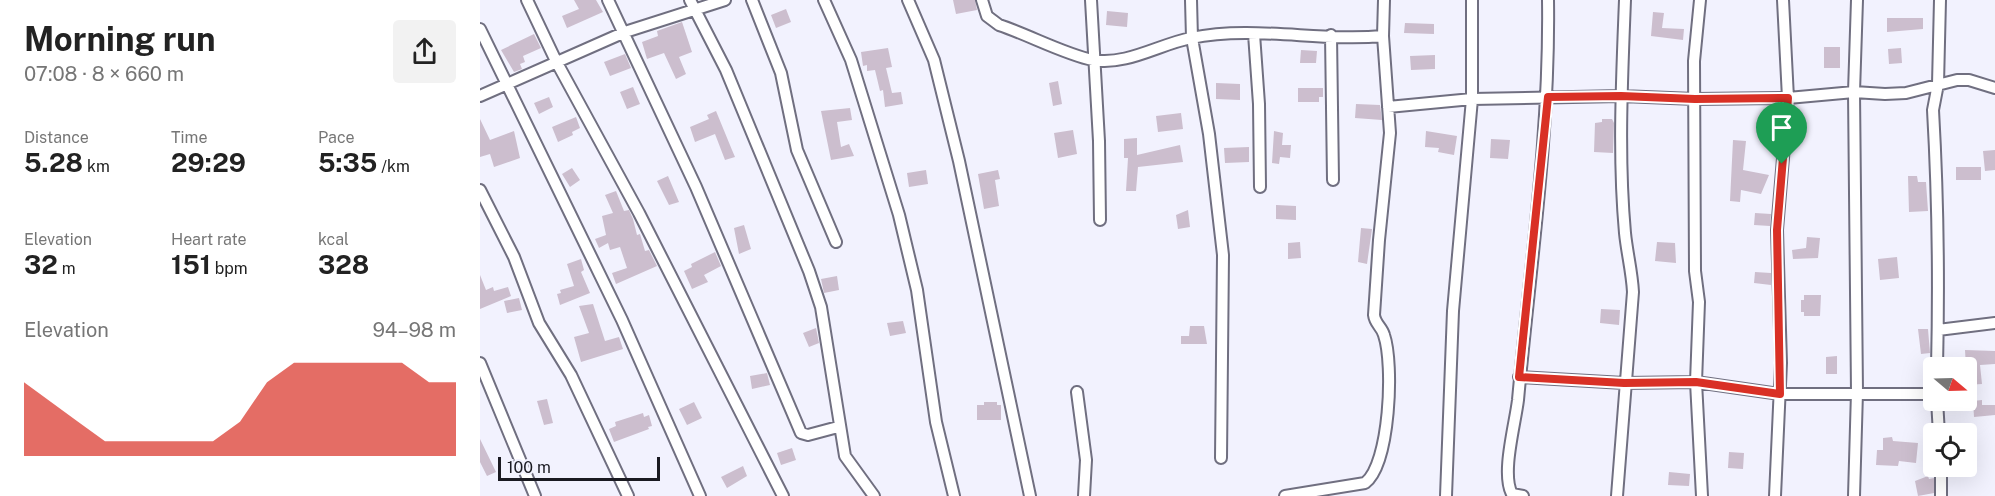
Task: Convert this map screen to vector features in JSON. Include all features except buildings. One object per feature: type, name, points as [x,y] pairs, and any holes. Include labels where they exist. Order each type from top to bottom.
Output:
[{"type":"street","points":[[527,0],[556,61],[639,213],[783,496]]},
{"type":"street","points":[[608,0],[625,32],[700,197],[801,433],[808,435],[838,427]]},
{"type":"street","points":[[480,96],[556,61],[692,5],[725,0]]},
{"type":"street","points":[[752,0],[781,73],[797,150],[836,242]]},
{"type":"street","points":[[824,0],[851,60],[899,215],[916,290],[936,422],[954,496]]},
{"type":"street","points":[[908,0],[934,60],[959,161],[1030,496]]},
{"type":"street","points":[[982,0],[987,16],[999,25],[1094,60],[1131,57],[1192,38],[1254,34],[1331,35],[1351,39],[1383,36]]},
{"type":"street","points":[[1091,0],[1099,141],[1100,220]]},
{"type":"street","points":[[1191,0],[1192,38],[1209,134],[1223,255],[1221,458]]},
{"type":"street","points":[[1285,496],[1365,483],[1373,474],[1382,447],[1390,403],[1384,335],[1375,323],[1374,315],[1378,240],[1390,133],[1383,36],[1384,0]]},
{"type":"street","points":[[1446,496],[1453,311],[1472,99],[1472,0]]},
{"type":"street","points":[[1523,496],[1512,494],[1507,480],[1548,97],[1548,0]]},
{"type":"street","points":[[1617,496],[1624,383],[1633,292],[1632,270],[1625,235],[1621,96],[1625,0]]},
{"type":"street","points":[[1700,0],[1694,61],[1695,271],[1699,302],[1696,382],[1702,496]]},
{"type":"street","points":[[1775,496],[1780,394],[1777,230],[1788,98],[1783,0]]},
{"type":"street","points":[[1854,496],[1857,392],[1854,92],[1857,0]]},
{"type":"street","points":[[1937,357],[1940,274],[1933,110],[1938,84],[1940,0]]},
{"type":"street","points":[[692,5],[726,70],[809,271],[821,307],[844,456],[874,496]]},
{"type":"street","points":[[480,29],[622,320],[700,496]]},
{"type":"street","points":[[1254,34],[1259,104],[1260,187]]},
{"type":"street","points":[[1331,35],[1333,180]]},
{"type":"street","points":[[1388,107],[1472,99],[1621,96],[1695,99],[1788,98],[1854,92],[1906,93],[1938,84],[1969,80],[1995,88]]},
{"type":"street","points":[[480,190],[514,257],[539,323],[571,375],[628,496]]},
{"type":"street","points":[[1938,330],[1995,323]]},
{"type":"street","points":[[480,363],[535,496]]},
{"type":"street","points":[[1519,377],[1624,383],[1696,382],[1780,394],[1857,392],[1923,394]]},
{"type":"street","points":[[1077,392],[1086,460],[1084,496]]},
{"type":"street","points":[[1941,477],[1941,496]]},
{"type":"route","points":[[1548,97],[1788,98],[1782,164],[1777,230],[1780,394],[1696,382],[1624,383],[1519,377],[1548,97]]}]
